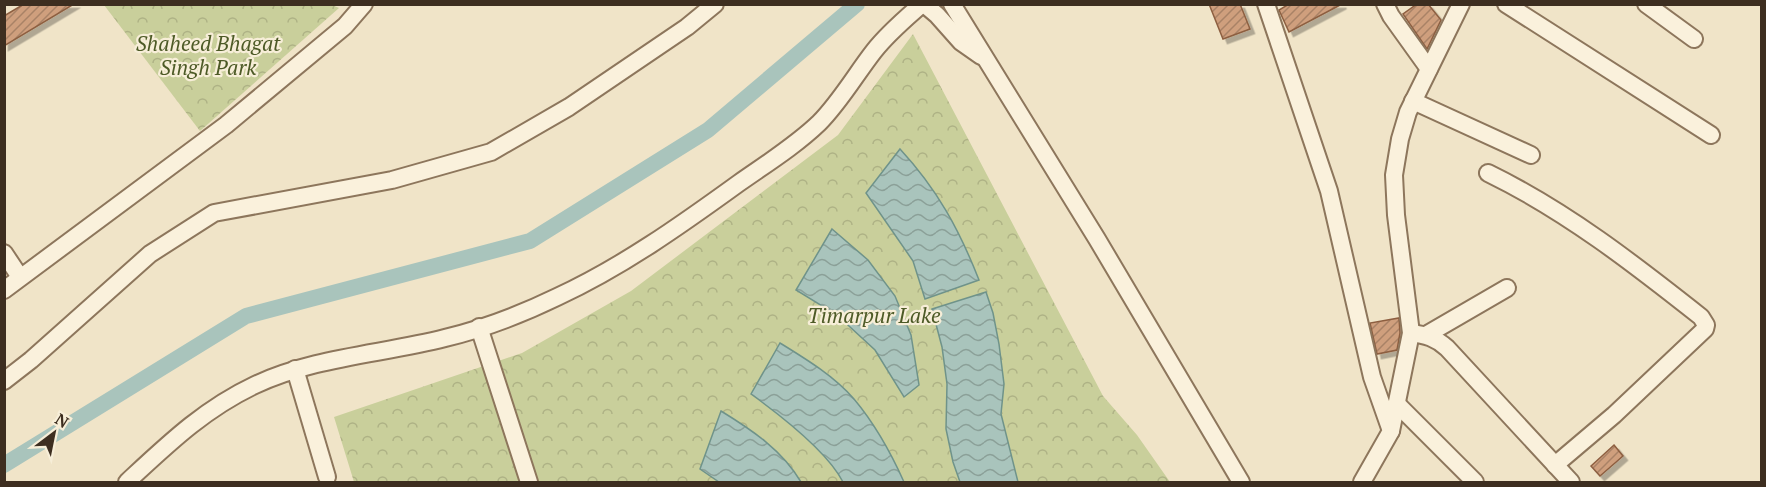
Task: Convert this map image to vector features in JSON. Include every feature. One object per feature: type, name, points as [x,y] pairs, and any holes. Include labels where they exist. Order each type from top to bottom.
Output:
[{"type":"street","points":[[4,381],[31,360],[150,254],[214,213],[392,180],[491,152],[569,107],[687,27],[715,4]]},
{"type":"street","points":[[127,483],[180,432],[219,404],[257,384],[295,369],[447,338],[555,298],[597,278],[645,248],[820,122],[876,49],[894,29],[923,4],[937,15],[961,42],[986,59]]},
{"type":"street","points":[[952,4],[1097,238],[1240,483]]},
{"type":"street","points":[[1266,4],[1329,191],[1372,377],[1391,431]]},
{"type":"street","points":[[1385,4],[1429,69]]},
{"type":"street","points":[[1362,483],[1391,431],[1418,334],[1396,215],[1394,175],[1400,139],[1413,101],[1461,4]]},
{"type":"street","points":[[1506,4],[1711,135]]},
{"type":"street","points":[[1646,4],[1694,39]]},
{"type":"street","points":[[4,290],[226,125],[345,26],[361,5]]},
{"type":"street","points":[[1413,101],[1531,156]]},
{"type":"street","points":[[1488,173],[1562,215],[1628,259],[1701,317],[1706,326],[1614,415],[1555,465]]},
{"type":"street","points":[[4,253],[20,277]]},
{"type":"street","points":[[1418,334],[1507,288]]},
{"type":"street","points":[[479,327],[529,483]]},
{"type":"street","points":[[1418,334],[1439,340],[1448,348],[1570,483]]},
{"type":"street","points":[[295,369],[322,481]]},
{"type":"street","points":[[1398,405],[1475,483]]},
{"type":"green space","name":"Shaheed Bhagat Singh Park","points":[[330,4],[339,8],[200,131],[104,5]]},
{"type":"green space","name":"Timarpur Lake","points":[[913,34],[1103,396],[1137,435],[1170,482],[354,482],[334,417],[522,353],[631,291],[838,135]]},
{"type":"water","points":[[900,149],[925,179],[946,210],[979,280],[925,299],[913,261],[866,193]]},
{"type":"water","points":[[832,229],[868,260],[895,296],[911,335],[919,385],[904,397],[875,350],[837,315],[796,290]]},
{"type":"water","points":[[986,292],[993,313],[1004,384],[1001,414],[1018,482],[960,482],[946,429],[947,384],[942,347],[932,309]]},
{"type":"water","points":[[780,343],[829,375],[854,399],[882,439],[904,482],[843,482],[836,470],[815,446],[751,394]]},
{"type":"water","points":[[721,411],[776,450],[801,482],[719,482],[700,469]]},
{"type":"building","points":[[24,4],[74,4],[4,46],[4,16]]},
{"type":"building","points":[[1209,4],[1240,4],[1250,29],[1223,39]]},
{"type":"building","points":[[1289,4],[1342,4],[1289,32],[1279,10]]},
{"type":"building","points":[[1417,4],[1428,4],[1441,20],[1427,49],[1403,14]]},
{"type":"building","points":[[1399,318],[1400,333],[1397,350],[1377,354],[1370,323]]},
{"type":"building","points":[[1614,445],[1623,456],[1600,476],[1591,466]]},
{"type":"waterway","points":[[4,465],[246,316],[530,241],[708,130],[857,4]]}]
